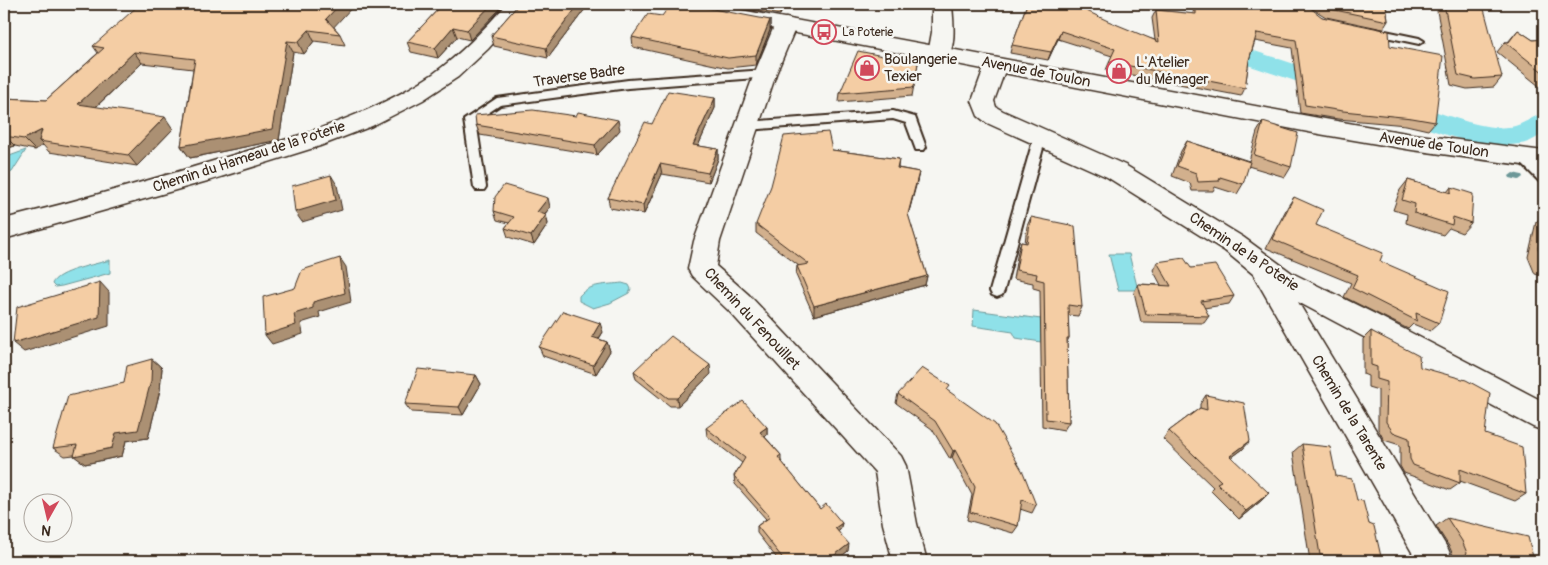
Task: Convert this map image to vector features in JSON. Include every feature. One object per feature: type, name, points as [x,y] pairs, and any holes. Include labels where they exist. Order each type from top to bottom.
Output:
[{"type":"street","name":"Chemin du Hameau de la Poterie","points":[[4,229],[63,214],[326,136],[392,108],[439,81],[467,60],[518,4]]},
{"type":"street","name":"Avenue de Toulon","points":[[677,4],[1346,131],[1533,158]]},
{"type":"street","points":[[939,54],[943,32],[942,4]]},
{"type":"street","name":"Chemin du Fenouillet","points":[[786,24],[765,74],[707,241],[702,269],[738,303],[890,466],[900,524],[910,561]]},
{"type":"street","name":"Chemin de la Poterie","points":[[996,65],[983,101],[986,111],[995,117],[1116,170],[1234,244],[1282,281],[1363,321],[1544,417]]},
{"type":"street","name":"Chemin de la Tarente","points":[[1262,265],[1436,561]]},
{"type":"lane","points":[[1361,29],[1419,41]]},
{"type":"lane","name":"Traverse Badre","points":[[480,187],[470,120],[498,102],[628,84],[765,74]]},
{"type":"lane","points":[[747,126],[893,115],[911,120],[920,147]]},
{"type":"lane","points":[[997,291],[1040,137]]},
{"type":"lane","points":[[1533,158],[1544,179]]},
{"type":"water","points":[[26,150],[12,172],[4,176],[4,158]]},
{"type":"water","points":[[1109,254],[1129,254],[1138,290],[1118,290]]},
{"type":"water","points":[[110,260],[110,273],[62,286],[55,287],[52,284],[61,275]]},
{"type":"water","points":[[622,283],[629,285],[631,289],[629,293],[610,303],[593,308],[579,301],[579,296],[588,289],[599,285]]},
{"type":"water","points":[[974,310],[1041,319],[1041,342],[1016,338],[1013,332],[973,326]]},
{"type":"building","points":[[140,4],[340,4],[326,19],[340,34],[309,30],[298,42],[287,41],[272,129],[181,146],[195,59],[134,52],[78,104],[165,117],[128,155],[39,141],[42,130],[24,139],[4,136],[4,98],[46,100],[104,48],[93,46]]},
{"type":"building","points":[[443,4],[492,4],[467,30],[453,27],[435,48],[407,42]]},
{"type":"building","points":[[519,4],[579,4],[546,48],[491,36]]},
{"type":"building","points":[[671,4],[687,4],[770,20],[756,55],[728,58],[632,37],[648,14],[662,16]]},
{"type":"building","points":[[746,4],[783,4],[780,10]]},
{"type":"building","points":[[1027,4],[1072,4],[1159,42],[1156,10],[1196,14],[1196,4],[1295,4],[1309,7],[1322,17],[1389,31],[1390,46],[1443,56],[1435,122],[1305,105],[1296,40],[1257,33],[1249,60],[1245,88],[1109,62],[1115,49],[1061,31],[1051,52],[1012,45]]},
{"type":"building","points":[[1322,4],[1386,4],[1388,21],[1330,9]]},
{"type":"building","points":[[1444,4],[1484,9],[1502,77],[1475,79],[1458,75]]},
{"type":"building","points":[[1518,30],[1533,40],[1544,39],[1544,73],[1505,42],[1509,42]]},
{"type":"building","points":[[858,51],[918,63],[914,87],[840,93]]},
{"type":"building","points":[[668,91],[715,98],[693,145],[718,149],[708,173],[660,164],[643,205],[608,198],[645,122],[652,124]]},
{"type":"building","points":[[533,110],[576,116],[578,112],[618,120],[595,145],[476,125],[475,115]]},
{"type":"building","points":[[1263,122],[1298,133],[1291,167],[1254,155]]},
{"type":"building","points":[[828,132],[832,150],[899,159],[897,168],[919,172],[908,214],[927,276],[814,306],[797,266],[809,264],[756,224],[771,186],[784,136]]},
{"type":"building","points":[[1187,141],[1250,162],[1243,184],[1220,177],[1219,181],[1198,182],[1196,173],[1177,166]]},
{"type":"building","points":[[331,175],[336,200],[295,212],[292,186]]},
{"type":"building","points":[[1408,180],[1451,193],[1451,187],[1473,194],[1471,223],[1453,217],[1452,225],[1414,213],[1415,204],[1402,200]]},
{"type":"building","points":[[504,185],[548,198],[537,212],[546,215],[531,236],[505,228],[514,217],[494,211],[495,197]]},
{"type":"building","points":[[1294,197],[1323,210],[1316,225],[1383,253],[1380,261],[1449,291],[1439,323],[1416,313],[1417,321],[1352,288],[1358,275],[1272,239]]},
{"type":"building","points":[[1031,217],[1075,226],[1082,307],[1068,305],[1069,422],[1046,419],[1044,281],[1036,279],[1037,274],[1016,270],[1021,242],[1027,243]]},
{"type":"building","points":[[1544,221],[1544,262],[1538,248]]},
{"type":"building","points":[[340,258],[345,293],[313,302],[313,308],[294,314],[296,325],[265,335],[263,297],[295,288],[302,270]]},
{"type":"building","points":[[1184,258],[1191,268],[1215,265],[1234,296],[1201,301],[1209,316],[1146,314],[1138,284],[1171,286],[1157,262]]},
{"type":"building","points":[[100,282],[99,317],[13,343],[17,307]]},
{"type":"building","points":[[563,311],[600,323],[592,337],[607,342],[593,365],[539,347]]},
{"type":"building","points":[[1371,331],[1419,356],[1420,367],[1466,380],[1490,393],[1485,434],[1522,447],[1526,494],[1460,469],[1460,483],[1413,465],[1410,459],[1409,438],[1393,432],[1386,422],[1387,382],[1377,379],[1377,367],[1371,365]]},
{"type":"building","points":[[671,336],[710,365],[677,398],[668,398],[634,371]]},
{"type":"building","points":[[152,359],[151,381],[138,430],[116,433],[112,448],[74,456],[77,445],[53,448],[68,396],[124,383],[127,366]]},
{"type":"building","points":[[922,368],[950,386],[947,390],[995,424],[1023,472],[1036,505],[1022,500],[1018,526],[970,512],[975,487],[955,450],[953,451],[935,421],[898,394]]},
{"type":"building","points":[[418,369],[476,375],[459,407],[405,404]]},
{"type":"building","points":[[1206,395],[1244,403],[1250,441],[1230,456],[1269,493],[1246,511],[1217,483],[1221,481],[1169,431],[1200,408],[1207,410]]},
{"type":"building","points":[[743,401],[767,427],[760,432],[781,455],[778,457],[820,509],[826,504],[842,523],[835,528],[849,544],[827,561],[785,561],[757,526],[770,517],[734,476],[745,458],[706,428]]},
{"type":"building","points":[[1302,444],[1330,447],[1336,476],[1352,479],[1357,500],[1363,501],[1369,524],[1374,526],[1382,561],[1357,561],[1320,555]]},
{"type":"building","points":[[1447,518],[1528,537],[1534,561],[1467,561],[1464,556],[1467,553],[1462,541]]},
{"type":"waterway","points":[[1209,44],[1334,86]]},
{"type":"waterway","points":[[1394,106],[1461,130],[1492,135],[1520,135],[1544,122]]},
{"type":"waterway","points":[[1513,176],[1519,177]]},
{"type":"place","name":"La Poterie","points":[[824,32]]},
{"type":"place","name":"Boulangerie Texier","points":[[867,68]]},
{"type":"place","name":"L'Atelier du Ménager","points":[[1119,71]]}]
